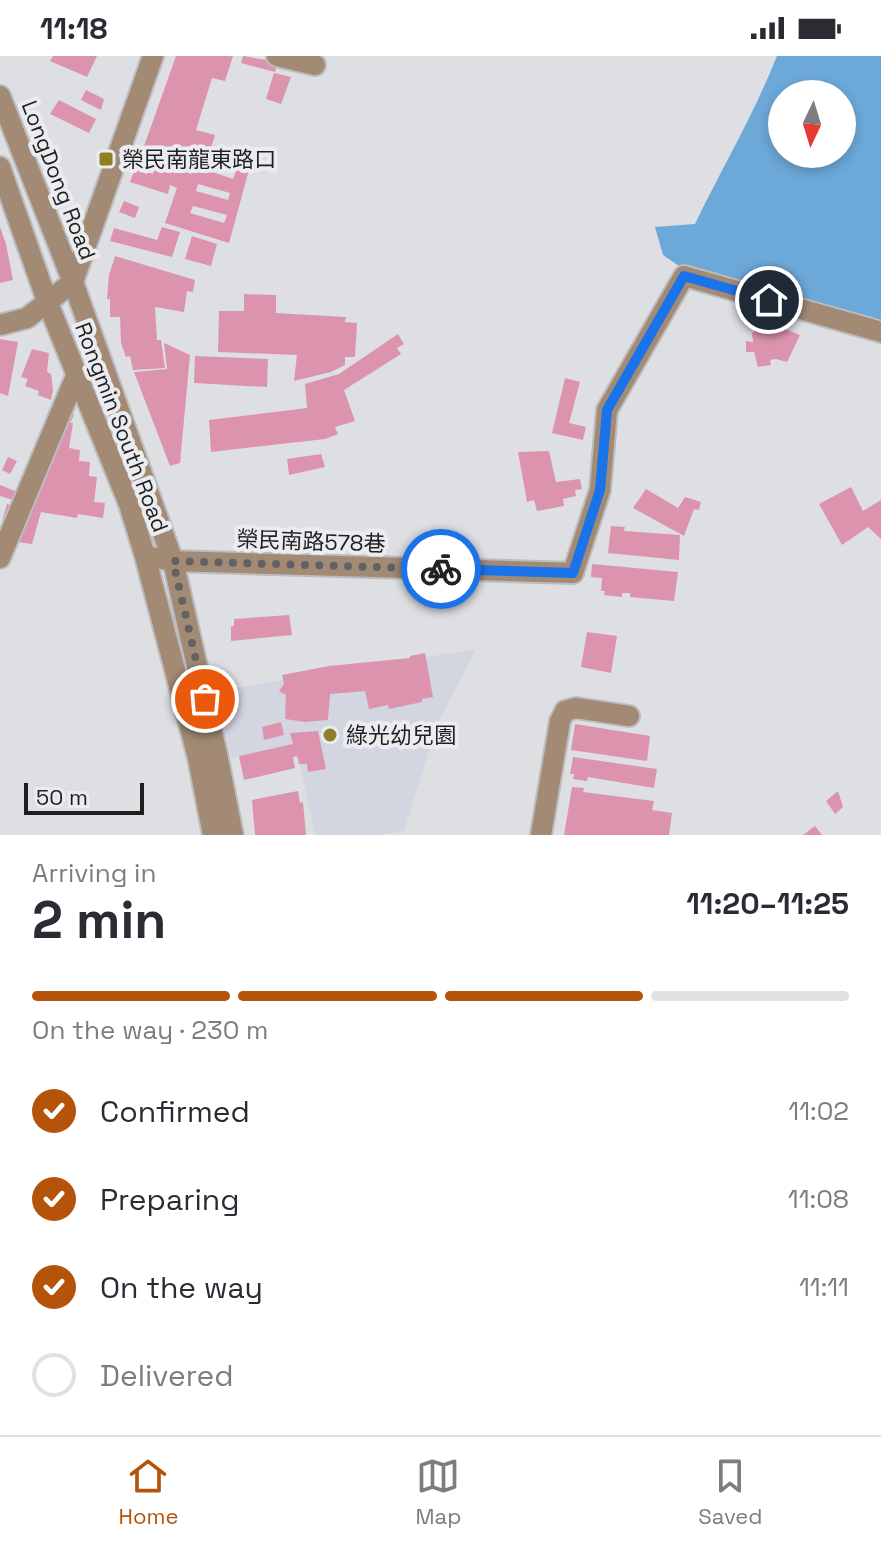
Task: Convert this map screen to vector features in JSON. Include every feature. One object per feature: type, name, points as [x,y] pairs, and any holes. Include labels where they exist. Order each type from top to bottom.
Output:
[{"type":"street","points":[[0,325],[27,318],[73,282],[153,56]]},
{"type":"street","points":[[277,56],[315,65]]},
{"type":"street","name":"LongDong Road","points":[[0,96],[73,282]]},
{"type":"street","points":[[0,167],[47,301]]},
{"type":"street","name":"榮民南路578巷","points":[[145,556],[173,561],[573,573],[600,490],[607,410],[684,276],[881,332]]},
{"type":"street","name":"Rongmin South Road","points":[[73,282],[173,561],[208,756],[213,835]]},
{"type":"street","name":"Rongmin South Road","points":[[47,301],[129,504],[233,835]]},
{"type":"street","points":[[0,558],[76,376]]},
{"type":"street","points":[[541,835],[560,721],[565,711],[576,708],[629,716]]},
{"type":"shaded area","name":"綠光幼兒園","points":[[476,649],[437,725],[404,831],[379,835],[315,835],[296,747],[231,758],[216,691]]},
{"type":"water","points":[[777,56],[881,56],[881,328],[685,270],[663,255],[655,227],[695,224]]},
{"type":"building","points":[[53,56],[97,56],[87,77],[50,61]]},
{"type":"building","points":[[176,56],[233,56],[225,81],[212,78],[196,130],[215,135],[211,148],[252,159],[229,243],[165,223],[177,188],[170,185],[168,194],[130,182],[135,169],[153,174],[159,155],[143,149]],"holes":[[[205,162],[236,171],[233,179],[203,169]],[[198,184],[230,193],[228,200],[196,191]],[[193,206],[227,215],[224,223],[190,213]]]},
{"type":"building","points":[[243,56],[278,62],[275,72],[241,63]]},
{"type":"building","points":[[274,73],[291,77],[281,104],[266,99]]},
{"type":"building","points":[[86,90],[104,99],[101,110],[81,100]]},
{"type":"building","points":[[59,100],[96,119],[89,133],[50,114]]},
{"type":"building","points":[[124,201],[139,207],[135,218],[119,212]]},
{"type":"building","points":[[0,227],[13,280],[0,283]]},
{"type":"building","points":[[162,227],[180,232],[172,257],[110,241],[114,228],[157,240]]},
{"type":"building","points":[[192,236],[217,244],[211,266],[185,259]]},
{"type":"building","points":[[115,256],[195,280],[193,292],[187,291],[184,312],[155,307],[157,340],[161,340],[165,368],[133,370],[130,356],[126,357],[121,343],[120,317],[110,317],[110,299],[107,299],[109,275]]},
{"type":"building","points":[[244,294],[276,295],[276,313],[346,317],[345,322],[357,323],[355,357],[345,357],[345,365],[331,372],[294,381],[297,355],[218,352],[219,311],[244,311]]},
{"type":"building","points":[[768,322],[800,335],[787,362],[770,360],[771,365],[758,367],[754,352],[746,352],[746,341],[753,342],[752,333]]},
{"type":"building","points":[[398,334],[404,344],[397,348],[401,354],[344,390],[355,421],[335,427],[338,434],[325,439],[211,452],[209,420],[307,408],[305,384],[339,374]]},
{"type":"building","points":[[0,339],[18,342],[8,396],[0,393]]},
{"type":"building","points":[[164,343],[190,355],[180,463],[170,466],[134,372],[167,369]]},
{"type":"building","points":[[32,349],[49,353],[47,372],[51,374],[51,400],[25,386],[28,379],[21,377]]},
{"type":"building","points":[[195,356],[268,359],[267,387],[194,383]]},
{"type":"building","points":[[565,378],[580,382],[569,423],[586,427],[583,440],[552,433]]},
{"type":"building","points":[[68,409],[74,415],[70,423],[73,423],[69,448],[80,450],[79,461],[90,462],[89,476],[97,477],[94,502],[105,503],[103,518],[78,514],[77,518],[41,512],[32,544],[17,542]]},
{"type":"building","points":[[549,451],[556,482],[580,479],[582,489],[575,490],[576,496],[563,499],[564,506],[537,511],[534,500],[527,502],[518,452]]},
{"type":"building","points":[[321,454],[325,467],[289,475],[287,459]]},
{"type":"building","points":[[8,457],[17,461],[10,474],[2,470]]},
{"type":"building","points":[[0,485],[23,494],[20,502],[0,496]]},
{"type":"building","points":[[851,487],[863,511],[881,500],[881,539],[868,527],[842,545],[819,504]]},
{"type":"building","points":[[646,489],[678,508],[685,497],[701,502],[699,510],[694,509],[684,536],[633,508]]},
{"type":"building","points":[[7,504],[18,508],[9,533],[0,530]]},
{"type":"building","points":[[611,526],[625,527],[624,531],[680,535],[679,560],[608,553]]},
{"type":"building","points":[[592,564],[678,572],[674,601],[630,597],[630,593],[622,593],[622,597],[604,595],[605,591],[601,591],[602,578],[591,577]]},
{"type":"building","points":[[432,567],[432,590],[407,591],[406,569]]},
{"type":"building","points":[[289,615],[292,635],[231,641],[234,619]]},
{"type":"building","points":[[587,632],[617,636],[611,673],[581,667]]},
{"type":"building","points":[[425,653],[433,697],[389,709],[388,705],[369,709],[365,691],[330,694],[328,720],[305,722],[285,719],[286,695],[279,691],[284,684],[282,675],[329,666],[410,658]]},
{"type":"building","points":[[281,722],[284,735],[264,740],[262,727]]},
{"type":"building","points":[[575,724],[650,736],[647,761],[571,750]]},
{"type":"building","points":[[318,731],[326,769],[308,772],[307,764],[299,764],[297,756],[293,757],[295,768],[244,780],[239,756],[293,744],[290,733]]},
{"type":"building","points":[[573,757],[657,769],[654,788],[588,777],[587,781],[573,779],[574,774],[570,774]]},
{"type":"building","points":[[572,787],[584,788],[583,792],[654,801],[652,810],[672,813],[669,835],[564,835]]},
{"type":"building","points":[[298,791],[300,803],[303,802],[306,835],[255,835],[252,800]]},
{"type":"building","points":[[838,791],[843,807],[835,814],[826,801]]},
{"type":"building","points":[[815,826],[822,835],[803,835]]},
{"type":"way so far","points":[[205,699],[173,561],[441,569]]},
{"type":"place","name":"榮民南龍東路口","points":[[106,159]]},
{"type":"place","name":"綠光幼兒園","points":[[330,735]]},
{"type":"route","points":[[441,569],[573,573],[600,490],[607,410],[684,276],[769,300]]}]
